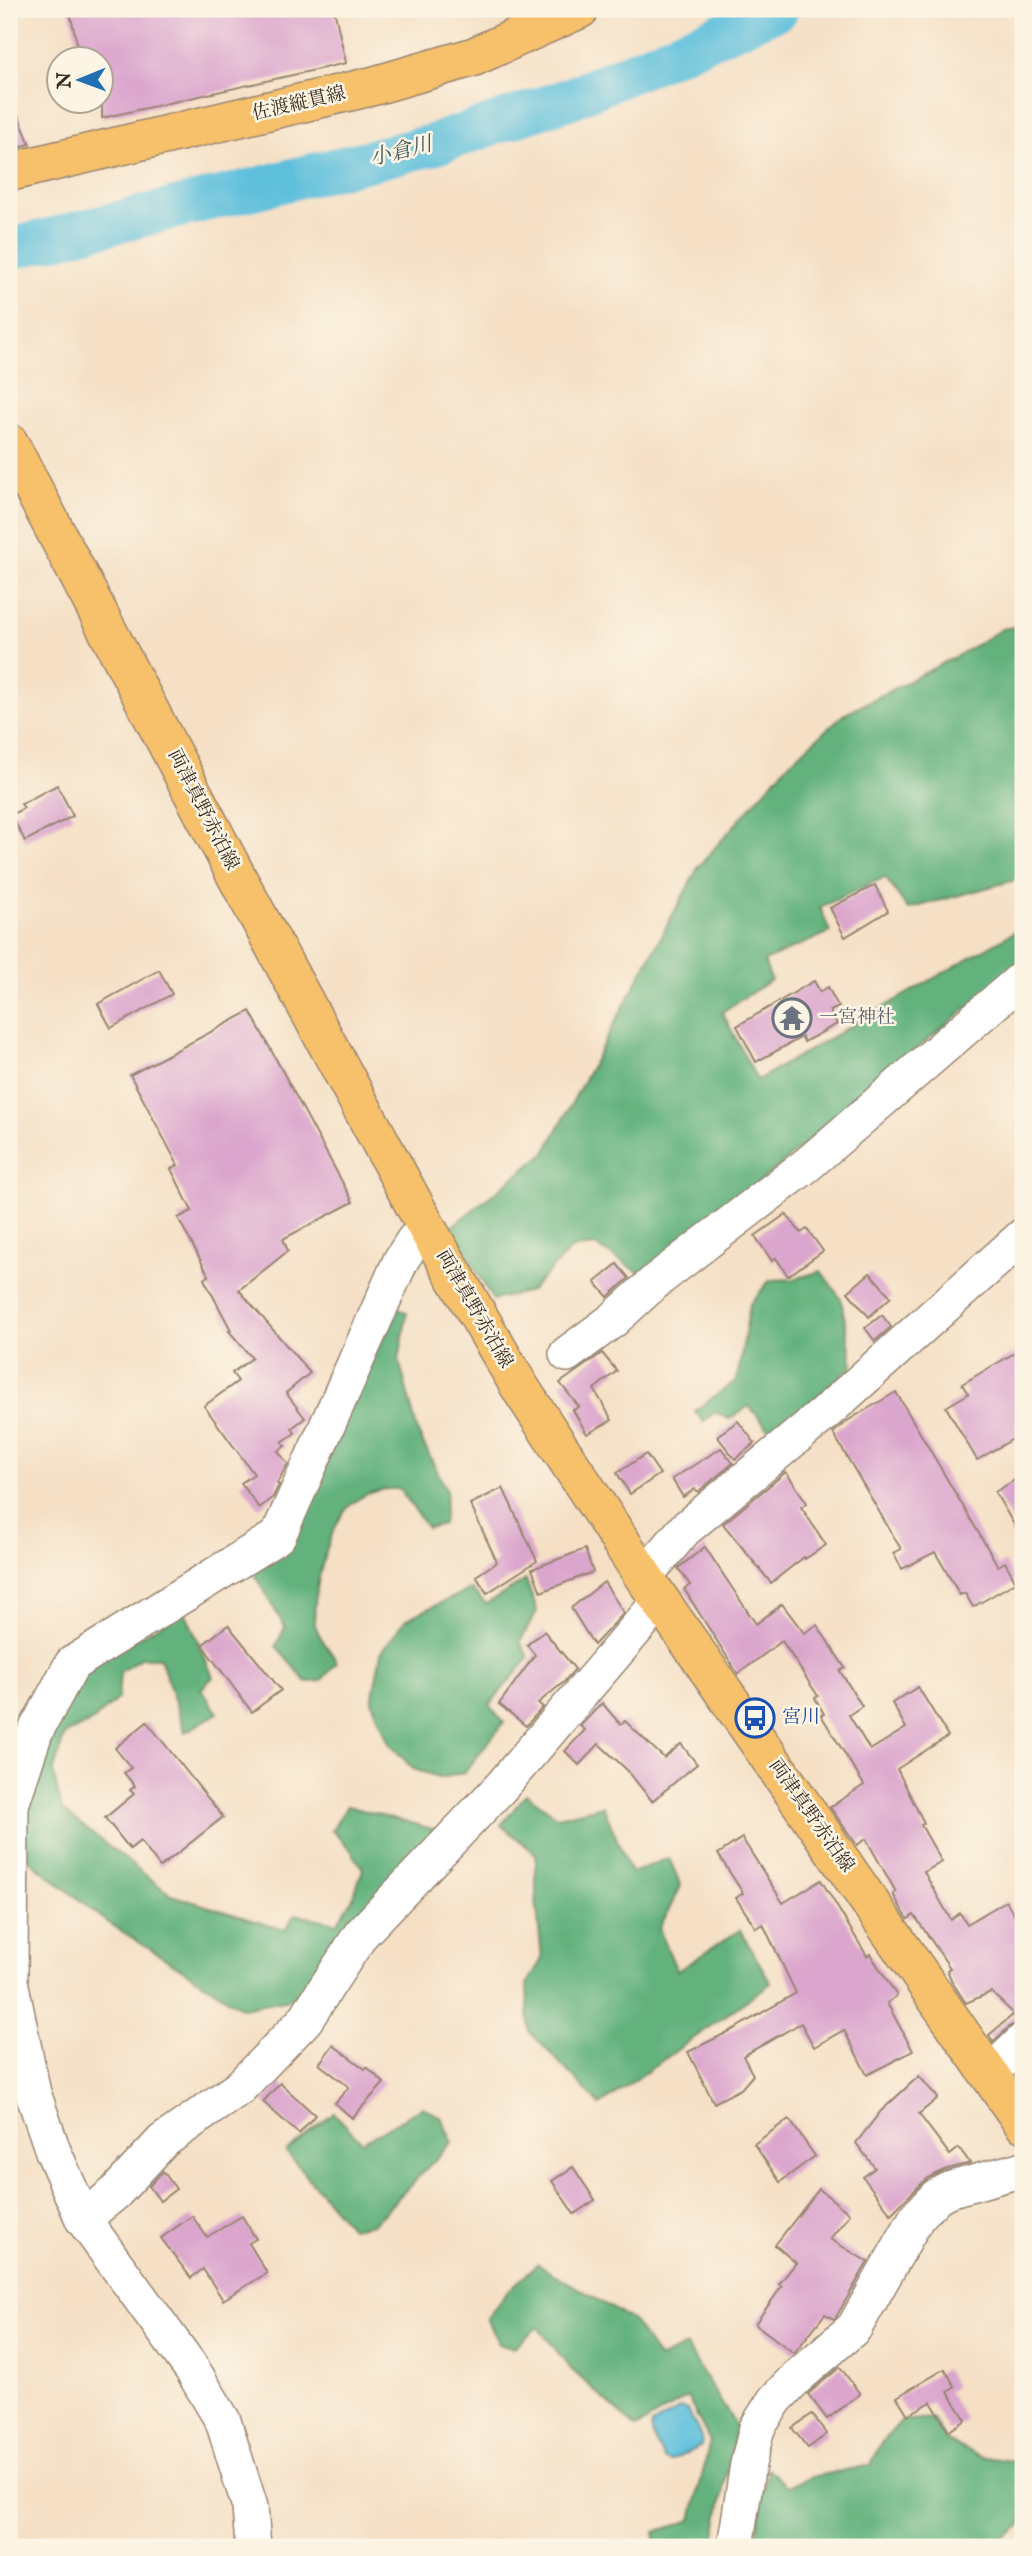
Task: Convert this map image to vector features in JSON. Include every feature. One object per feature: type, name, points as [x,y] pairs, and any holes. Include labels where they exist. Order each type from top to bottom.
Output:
[{"type":"main road","name":"佐渡縦貫線","points":[[9,173],[373,86],[473,57],[580,9]]},
{"type":"main road","name":"両津真野赤泊線","points":[[9,443],[239,881],[428,1230],[521,1389],[652,1589],[1023,2123]]},
{"type":"street","points":[[567,1354],[808,1164],[1023,978]]},
{"type":"street","points":[[253,2547],[250,2507],[223,2421],[192,2369],[83,2219],[53,2151],[33,2093],[10,1980],[11,1805],[34,1732],[72,1664],[278,1536],[401,1260],[414,1240],[428,1230]]},
{"type":"street","points":[[83,2219],[116,2193],[163,2141],[239,2088],[305,2020],[361,1934],[501,1787],[652,1589],[685,1529],[824,1414],[1023,1236]]},
{"type":"street","points":[[989,2074],[1023,2041]]},
{"type":"street","points":[[735,2547],[748,2464],[757,2428],[775,2400],[796,2378],[854,2328],[917,2217],[937,2196],[948,2190],[1023,2169]]},
{"type":"green space","points":[[1023,626],[1023,878],[908,909],[885,877],[820,907],[830,932],[764,961],[771,980],[722,1012],[757,1080],[1023,927],[1023,960],[850,1102],[782,1164],[642,1274],[596,1246],[572,1248],[530,1291],[493,1300],[451,1227],[545,1153],[699,866],[788,764],[843,715],[959,655],[1002,629]]},
{"type":"green space","points":[[821,1271],[841,1299],[853,1365],[775,1436],[749,1406],[729,1419],[715,1412],[703,1422],[695,1411],[737,1380],[750,1304],[770,1280],[795,1279]]},
{"type":"green space","points":[[394,1306],[407,1313],[399,1360],[418,1433],[447,1491],[443,1524],[427,1528],[400,1489],[370,1493],[345,1511],[324,1559],[315,1611],[316,1629],[337,1662],[321,1681],[306,1682],[276,1646],[285,1627],[250,1567]]},
{"type":"green space","points":[[526,1580],[537,1611],[520,1642],[529,1658],[489,1705],[504,1722],[465,1772],[442,1778],[413,1769],[389,1743],[372,1702],[381,1653],[406,1619],[471,1589],[486,1604]]},
{"type":"green space","points":[[185,1611],[213,1677],[201,1689],[218,1713],[185,1732],[160,1658],[141,1658],[120,1672],[118,1698],[93,1721],[65,1734],[53,1772],[62,1810],[171,1895],[285,1930],[295,1914],[337,1923],[352,1900],[363,1869],[351,1850],[332,1830],[347,1806],[444,1832],[322,1974],[289,1999],[242,2008],[106,1921],[24,1856],[20,1807],[43,1735],[85,1667]]},
{"type":"green space","points":[[526,1794],[558,1817],[603,1806],[631,1873],[669,1858],[681,1886],[659,1929],[677,1971],[740,1930],[771,1983],[600,2105],[529,2031],[527,1984],[542,1959],[536,1898],[536,1854],[501,1825]]},
{"type":"green space","points":[[423,2107],[441,2117],[452,2142],[373,2224],[351,2228],[286,2152],[334,2113],[362,2142]]},
{"type":"green space","points":[[537,2264],[632,2320],[659,2359],[686,2346],[736,2426],[713,2547],[656,2547],[655,2532],[692,2520],[710,2441],[687,2397],[636,2428],[572,2370],[538,2327],[514,2347],[499,2344],[487,2318],[507,2292]]},
{"type":"green space","points":[[932,2418],[945,2440],[979,2456],[1019,2462],[1023,2524],[991,2547],[756,2547],[760,2502],[768,2469],[787,2486],[816,2476],[871,2465],[881,2443],[901,2421]]},
{"type":"water","points":[[681,2408],[688,2410],[703,2441],[701,2446],[671,2461],[664,2459],[651,2432],[652,2425]]},
{"type":"building","points":[[69,9],[334,9],[346,63],[116,115],[116,46],[78,46]]},
{"type":"building","points":[[9,93],[30,144],[9,150]]},
{"type":"building","points":[[57,785],[73,816],[25,841],[11,815],[24,808],[21,804]]},
{"type":"building","points":[[875,885],[888,911],[845,937],[830,908]]},
{"type":"building","points":[[159,970],[172,994],[111,1028],[98,1004]]},
{"type":"building","name":"一宮神社","points":[[814,981],[820,992],[828,987],[839,1007],[830,1011],[837,1024],[804,1042],[802,1037],[756,1062],[737,1026]]},
{"type":"building","points":[[250,1011],[353,1202],[283,1239],[288,1251],[239,1290],[310,1373],[286,1393],[305,1418],[292,1428],[295,1433],[282,1442],[285,1446],[278,1451],[288,1464],[277,1483],[279,1485],[273,1497],[259,1508],[241,1483],[254,1474],[204,1406],[238,1381],[232,1373],[252,1358],[229,1331],[231,1330],[204,1279],[209,1276],[178,1218],[192,1211],[171,1169],[178,1165],[130,1075]]},
{"type":"building","points":[[786,1214],[801,1233],[807,1229],[823,1251],[788,1276],[776,1258],[772,1261],[755,1236]]},
{"type":"building","points":[[617,1264],[629,1278],[608,1297],[595,1282]]},
{"type":"building","points":[[870,1273],[891,1297],[869,1317],[848,1292]]},
{"type":"building","points":[[882,1315],[891,1327],[875,1341],[865,1328]]},
{"type":"building","points":[[1023,1348],[1023,1433],[977,1460],[946,1407],[968,1394],[962,1384]]},
{"type":"building","points":[[602,1353],[617,1371],[594,1389],[612,1420],[587,1434],[573,1410],[579,1407],[560,1383]]},
{"type":"building","points":[[896,1392],[998,1566],[1005,1562],[1016,1582],[973,1607],[965,1593],[960,1595],[935,1552],[902,1569],[893,1553],[901,1549],[833,1433],[847,1421]]},
{"type":"building","points":[[738,1421],[755,1443],[735,1459],[717,1436]]},
{"type":"building","points":[[721,1448],[733,1463],[698,1492],[695,1489],[683,1497],[672,1479]]},
{"type":"building","points":[[646,1454],[660,1474],[630,1494],[617,1473]]},
{"type":"building","points":[[786,1472],[807,1503],[801,1507],[826,1545],[805,1559],[804,1557],[771,1583],[723,1524]]},
{"type":"building","points":[[1023,1475],[1023,1540],[995,1492]]},
{"type":"building","points":[[503,1488],[537,1561],[487,1593],[476,1576],[497,1562],[470,1504]]},
{"type":"building","points":[[705,1547],[756,1624],[782,1604],[804,1633],[817,1625],[845,1668],[840,1671],[862,1706],[849,1715],[870,1750],[906,1728],[892,1703],[918,1687],[948,1736],[897,1769],[924,1823],[921,1825],[942,1862],[924,1872],[951,1920],[960,1913],[967,1924],[1006,1901],[1023,1930],[1023,2021],[1010,2026],[993,2042],[989,2035],[1014,2014],[991,1992],[966,2003],[952,1982],[947,1970],[950,1968],[914,1915],[908,1919],[902,1910],[893,1894],[896,1892],[866,1839],[857,1845],[830,1807],[864,1785],[821,1715],[824,1714],[815,1698],[818,1696],[782,1641],[738,1674],[684,1589],[690,1585],[678,1568]]},
{"type":"building","points":[[585,1549],[593,1572],[541,1592],[532,1569]]},
{"type":"building","points":[[604,1582],[624,1613],[594,1645],[571,1608]]},
{"type":"building","points":[[228,1625],[281,1690],[252,1712],[202,1645]]},
{"type":"building","points":[[544,1631],[575,1669],[564,1682],[538,1703],[543,1707],[526,1726],[499,1704],[535,1655],[527,1645]]},
{"type":"building","points":[[602,1703],[620,1724],[625,1721],[664,1758],[681,1744],[697,1764],[652,1801],[627,1770],[599,1744],[579,1765],[565,1751],[585,1730],[580,1726]]},
{"type":"building","points":[[147,1722],[223,1817],[160,1867],[140,1841],[130,1849],[105,1818],[134,1794],[130,1790],[135,1786],[124,1773],[131,1768],[115,1748]]},
{"type":"building","points":[[742,1838],[783,1903],[821,1880],[867,1956],[870,1954],[897,1996],[887,2003],[913,2051],[867,2075],[844,2030],[814,2047],[801,2023],[743,2056],[753,2075],[741,2089],[714,2103],[688,2052],[796,1993],[763,1924],[756,1928],[736,1898],[743,1893],[718,1854]]},
{"type":"building","points":[[333,2045],[365,2069],[367,2067],[384,2083],[352,2118],[335,2103],[349,2087],[319,2064]]},
{"type":"building","points":[[919,2076],[938,2098],[919,2114],[950,2155],[959,2148],[970,2163],[927,2178],[891,2214],[863,2177],[875,2168],[856,2143],[881,2111]]},
{"type":"building","points":[[280,2083],[315,2115],[299,2134],[263,2102]]},
{"type":"building","points":[[789,2119],[815,2156],[780,2182],[754,2144]]},
{"type":"building","points":[[573,2167],[595,2200],[574,2214],[552,2181]]},
{"type":"building","points":[[163,2171],[176,2189],[160,2201],[149,2186]]},
{"type":"building","points":[[819,2189],[850,2214],[830,2239],[868,2262],[836,2317],[834,2319],[825,2314],[794,2353],[755,2324],[782,2286],[779,2284],[796,2263],[775,2245]]},
{"type":"building","points":[[192,2216],[207,2237],[242,2216],[256,2239],[249,2243],[267,2273],[223,2300],[203,2269],[191,2278],[161,2238]]},
{"type":"building","points":[[840,2367],[860,2394],[827,2419],[808,2394]]},
{"type":"building","points":[[945,2369],[955,2387],[948,2392],[966,2420],[949,2431],[931,2402],[908,2415],[897,2397]]},
{"type":"building","points":[[812,2414],[827,2434],[808,2448],[792,2428]]},
{"type":"waterway","name":"小倉川","points":[[9,249],[432,145],[571,98],[778,9]]},
{"type":"place","name":"一宮神社","points":[[792,1018]]},
{"type":"place","name":"宮川","points":[[755,1718]]}]
